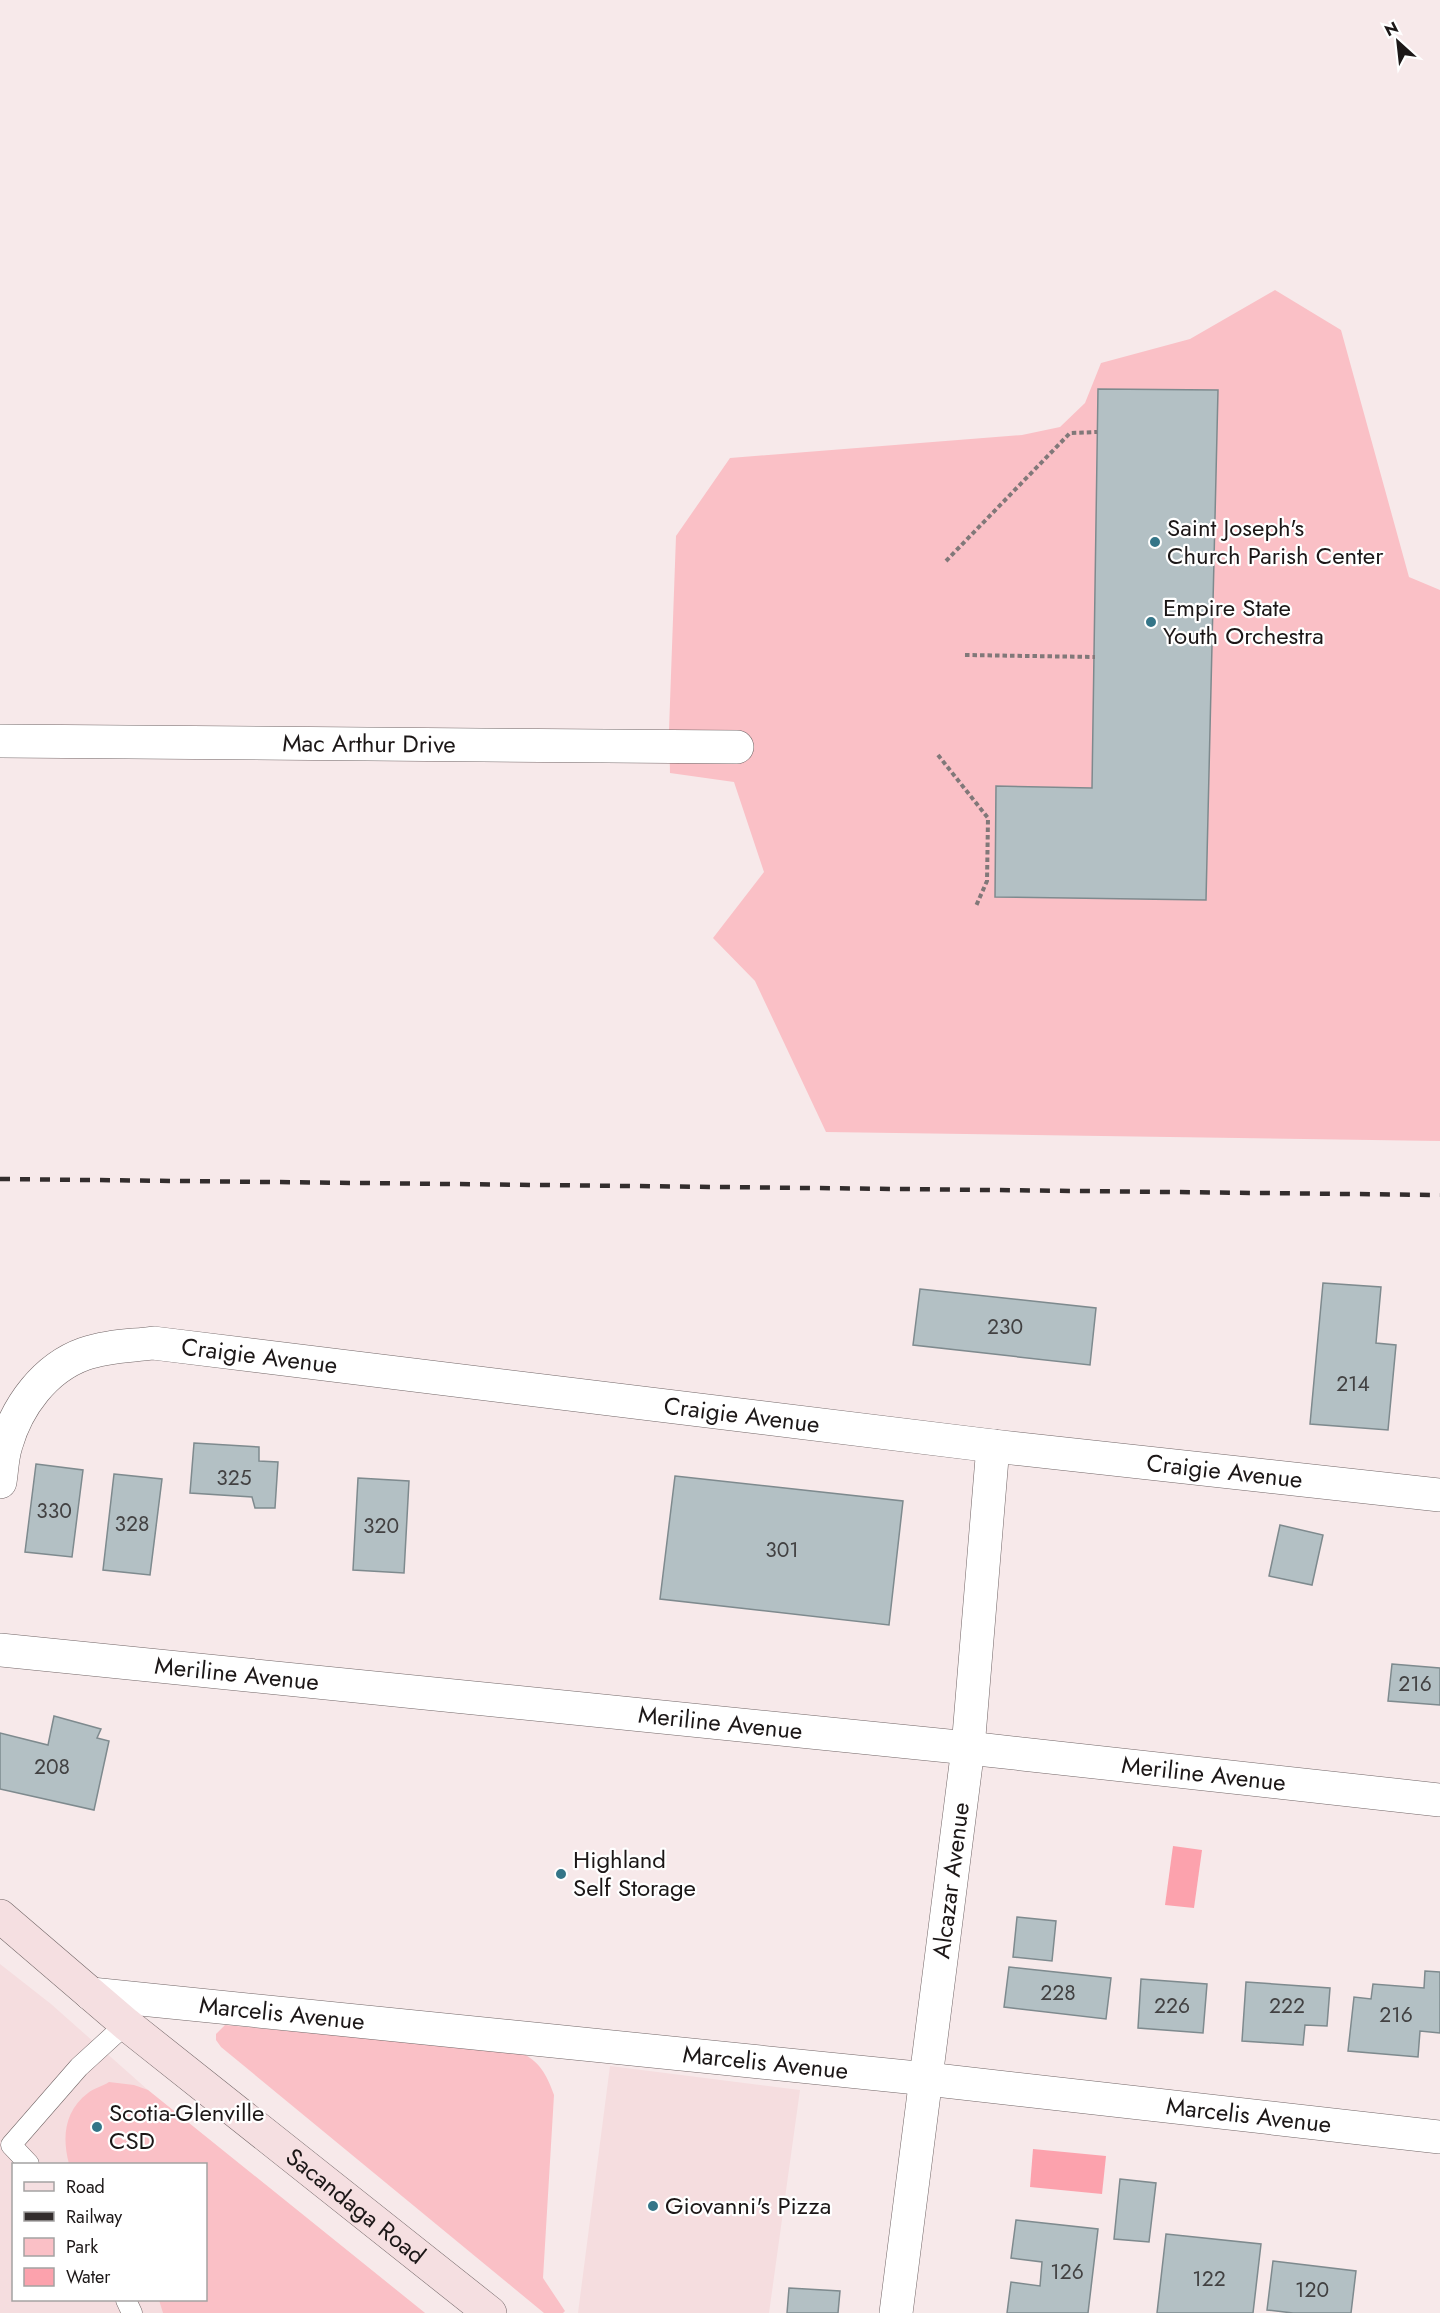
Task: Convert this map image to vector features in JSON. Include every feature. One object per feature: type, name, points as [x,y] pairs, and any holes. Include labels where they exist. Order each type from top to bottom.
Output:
[{"type":"main road","name":"Sacandaga Road","points":[[0,1916],[126,2024],[490,2313]]},
{"type":"street","name":"Mac Arthur Drive","points":[[0,741],[737,747]]},
{"type":"street","name":"Craigie Avenue","points":[[0,1482],[5,1446],[19,1409],[49,1374],[83,1354],[113,1347],[153,1343],[993,1446],[1440,1495]]},
{"type":"street","name":"Alcazar Avenue","points":[[896,2313],[968,1748],[993,1446]]},
{"type":"street","name":"Meriline Avenue","points":[[0,1650],[968,1748],[1440,1800]]},
{"type":"street","name":"Marcelis Avenue","points":[[92,1994],[927,2079],[1440,2137]]},
{"type":"lane","points":[[28,2163],[11,2145],[79,2067],[126,2024]]},
{"type":"path","points":[[946,561],[1071,433],[1097,432]]},
{"type":"path","points":[[965,655],[1095,657]]},
{"type":"path","points":[[938,755],[988,818],[987,881],[976,906]]},
{"type":"shaded area","name":"Scotia-Glenville CSD","points":[[0,1964],[51,2004],[148,2090],[425,2313],[0,2313]]},
{"type":"shaded area","points":[[610,2066],[800,2090],[769,2313],[578,2313]]},
{"type":"green space","points":[[1275,290],[1341,330],[1409,577],[1440,590],[1440,1141],[826,1132],[755,981],[713,938],[764,872],[734,782],[670,773],[669,730],[676,536],[730,458],[1022,435],[1060,427],[1085,403],[1101,363],[1190,339]]},
{"type":"green space","points":[[225,2025],[519,2052],[532,2059],[545,2075],[554,2095],[543,2278],[565,2311],[563,2313],[544,2313],[221,2047],[216,2040],[216,2034]]},
{"type":"green space","name":"Scotia-Glenville CSD","points":[[109,2082],[134,2085],[148,2090],[425,2313],[163,2313],[159,2301],[207,2301],[207,2163],[69,2163],[66,2144],[67,2126],[74,2108],[93,2090]]},
{"type":"water","points":[[1173,1846],[1202,1850],[1194,1908],[1165,1905]]},
{"type":"water","points":[[1033,2149],[1106,2156],[1102,2194],[1030,2187]]},
{"type":"building","name":"Saint Joseph's Church Parish Center","points":[[1098,389],[1218,390],[1206,900],[995,897],[996,786],[1092,788]]},
{"type":"building","points":[[1323,1283],[1381,1287],[1376,1343],[1396,1345],[1388,1430],[1310,1424]]},
{"type":"building","points":[[920,1289],[1096,1308],[1090,1365],[913,1345]]},
{"type":"building","points":[[194,1443],[259,1447],[259,1461],[278,1462],[275,1508],[255,1508],[252,1497],[190,1493]]},
{"type":"building","points":[[36,1464],[83,1470],[72,1557],[25,1552]]},
{"type":"building","points":[[114,1474],[162,1479],[150,1575],[103,1570]]},
{"type":"building","points":[[675,1476],[903,1501],[889,1625],[660,1599]]},
{"type":"building","points":[[358,1478],[409,1481],[404,1573],[353,1570]]},
{"type":"building","points":[[1280,1525],[1323,1535],[1312,1585],[1269,1576]]},
{"type":"building","points":[[1392,1664],[1440,1668],[1440,1705],[1388,1701]]},
{"type":"building","points":[[54,1716],[101,1729],[97,1738],[109,1741],[94,1810],[0,1789],[0,1733],[48,1745]]},
{"type":"building","points":[[1017,1917],[1056,1921],[1052,1961],[1013,1957]]},
{"type":"building","points":[[1009,1967],[1111,1978],[1106,2019],[1004,2007]]},
{"type":"building","points":[[1425,1971],[1440,1972],[1440,2033],[1420,2031],[1418,2057],[1348,2051],[1354,1997],[1371,1999],[1373,1984],[1424,1988]]},
{"type":"building","points":[[1141,1979],[1207,1984],[1203,2033],[1138,2028]]},
{"type":"building","points":[[1246,1982],[1330,1988],[1327,2026],[1305,2025],[1303,2045],[1242,2041]]},
{"type":"building","points":[[1120,2179],[1156,2183],[1149,2242],[1114,2239]]},
{"type":"building","points":[[1016,2220],[1098,2229],[1088,2313],[1007,2313],[1011,2282],[1040,2286],[1042,2262],[1011,2258]]},
{"type":"building","points":[[1166,2234],[1261,2244],[1253,2313],[1157,2313]]},
{"type":"building","points":[[1273,2261],[1356,2271],[1351,2313],[1293,2313],[1267,2310]]},
{"type":"building","points":[[789,2288],[840,2291],[838,2313],[787,2313]]},
{"type":"railway","points":[[0,1179],[1440,1195]]},
{"type":"place","name":"Saint Joseph's Church Parish Center","points":[[1155,542]]},
{"type":"place","name":"Empire State Youth Orchestra","points":[[1151,622]]},
{"type":"place","name":"Highland Self Storage","points":[[561,1874]]},
{"type":"place","name":"Scotia-Glenville CSD","points":[[97,2127]]},
{"type":"place","name":"Giovanni's Pizza","points":[[653,2206]]}]
